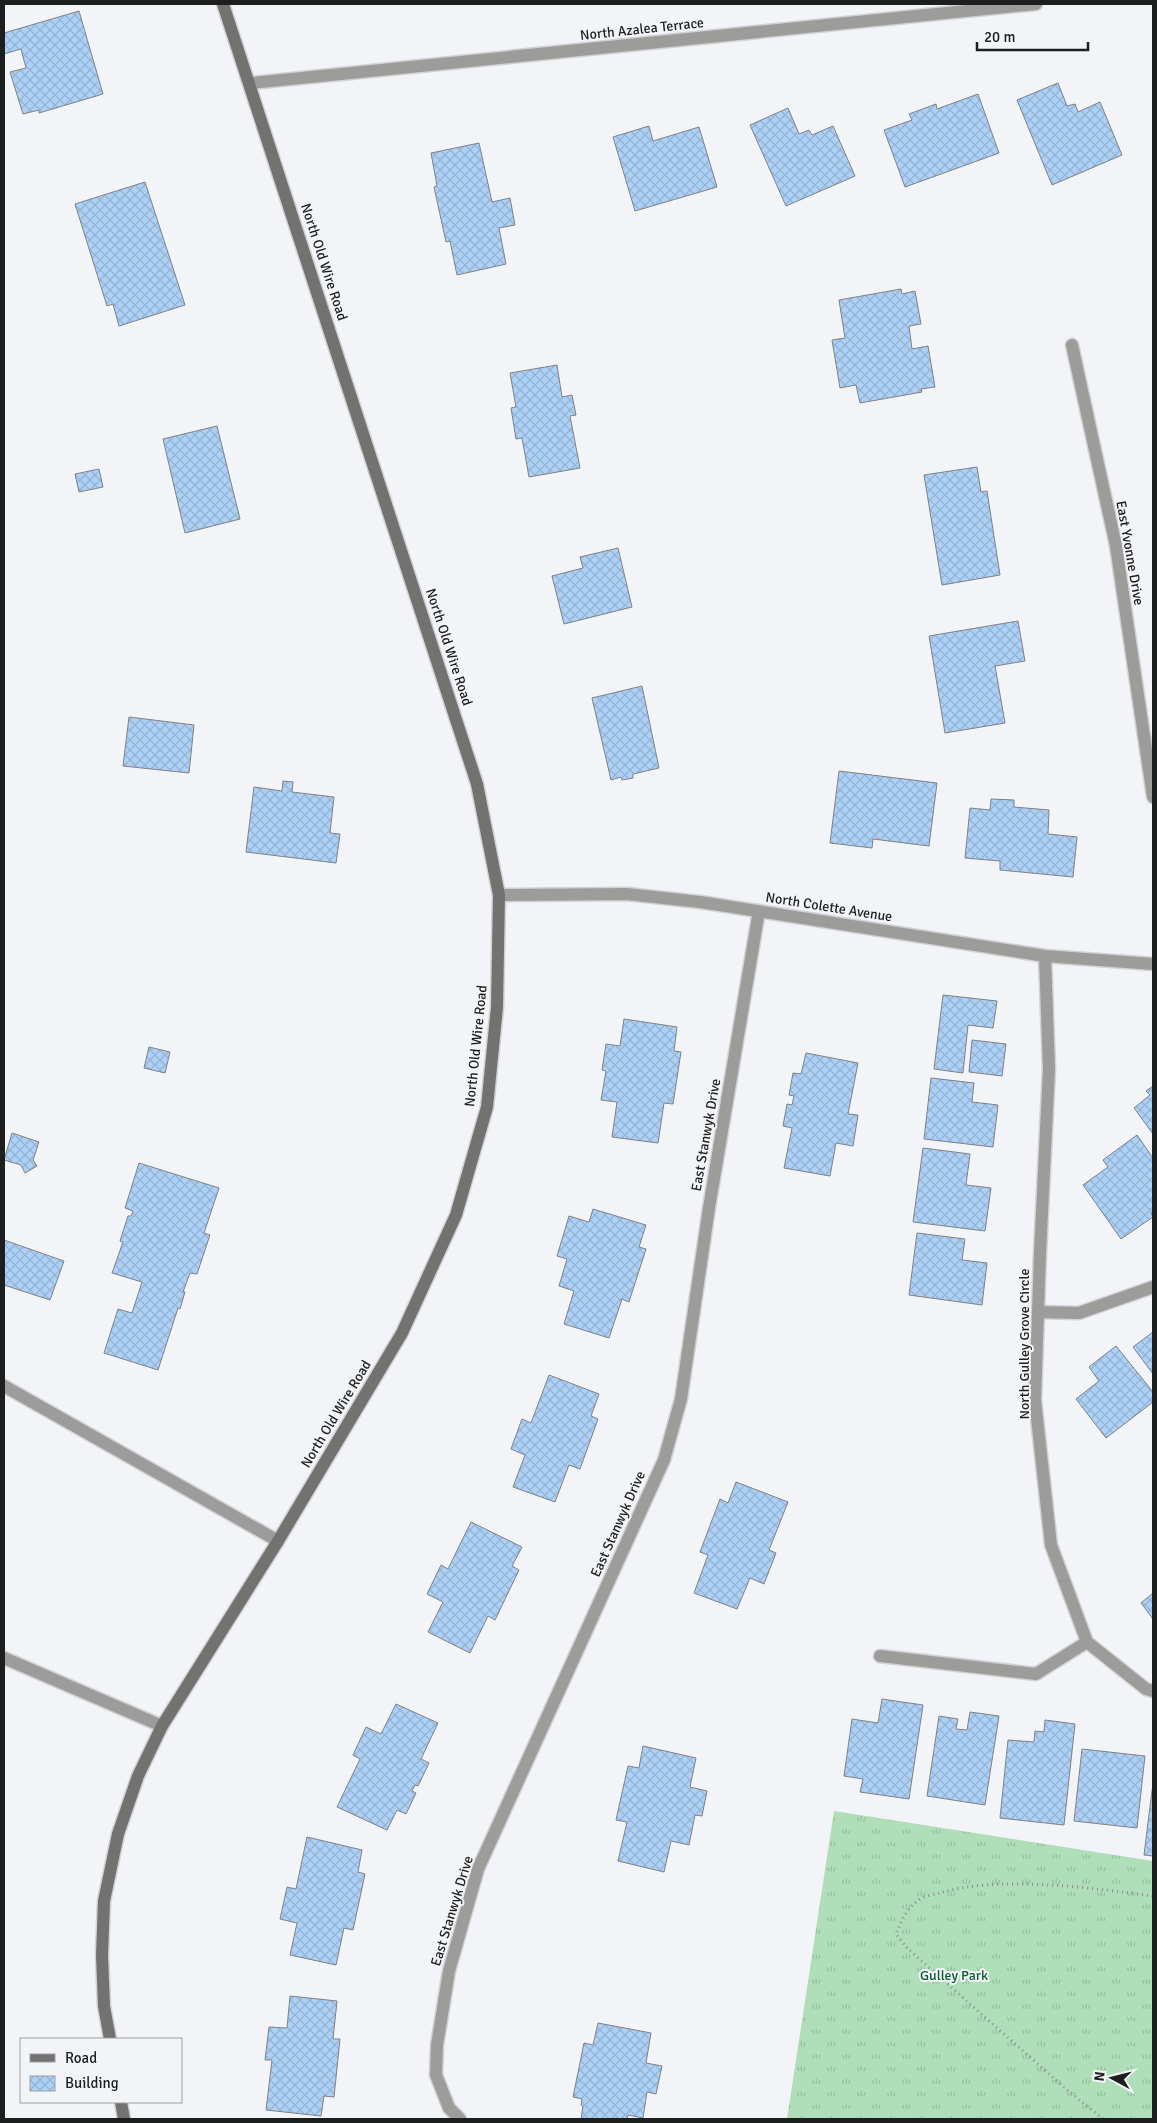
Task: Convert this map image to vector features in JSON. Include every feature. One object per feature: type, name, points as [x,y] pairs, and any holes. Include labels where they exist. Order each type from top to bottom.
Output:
[{"type":"street","name":"North Old Wire Road","points":[[110,2038],[104,2006],[104,1901],[121,1826],[138,1776],[162,1726],[278,1540],[402,1333],[456,1214],[487,1106],[497,1008],[499,895],[477,784],[223,4]]},
{"type":"street","name":"North Azalea Terrace","points":[[250,83],[1036,4]]},
{"type":"street","name":"East Yvonne Drive","points":[[1072,345],[1116,546],[1153,797]]},
{"type":"street","name":"North Colette Avenue","points":[[499,895],[627,894],[759,911],[1045,956],[1153,964]]},
{"type":"street","name":"East Stanwyk Drive","points":[[460,2119],[449,2108],[436,2075],[437,2045],[449,1971],[478,1869],[664,1460],[681,1399],[709,1208],[759,911]]},
{"type":"street","name":"North Gulley Grove Circle","points":[[1045,956],[1049,1069],[1035,1400],[1051,1545],[1087,1642]]},
{"type":"street","points":[[1038,1312],[1079,1313],[1153,1287]]},
{"type":"street","points":[[4,1386],[278,1540]]},
{"type":"street","points":[[880,1656],[1036,1674],[1087,1642],[1146,1689],[1153,1691]]},
{"type":"street","points":[[4,1658],[162,1726]]},
{"type":"street","points":[[121,2103],[124,2119]]},
{"type":"path","points":[[1103,2119],[1066,2089],[908,1949],[896,1934],[902,1916],[922,1898],[955,1888],[1022,1885],[1153,1896]]},
{"type":"green space","name":"Gulley Park","points":[[834,1811],[1153,1861],[1153,2119],[787,2119]]},
{"type":"building","points":[[79,11],[103,94],[39,113],[39,110],[23,114],[10,72],[26,68],[21,49],[4,54],[4,33]]},
{"type":"building","points":[[1058,83],[1067,106],[1075,104],[1078,112],[1100,102],[1122,155],[1052,185],[1017,100]]},
{"type":"building","points":[[978,94],[999,153],[905,187],[884,130],[912,120],[909,114],[936,104],[937,109]]},
{"type":"building","points":[[788,108],[799,134],[809,130],[812,135],[833,126],[855,176],[786,206],[750,125]]},
{"type":"building","points":[[649,126],[653,141],[699,127],[717,187],[635,211],[613,137]]},
{"type":"building","points":[[479,143],[492,202],[510,198],[515,225],[499,228],[506,264],[457,275],[450,241],[446,242],[434,187],[437,186],[431,153]]},
{"type":"building","points":[[145,182],[185,305],[119,326],[113,304],[107,306],[75,204]]},
{"type":"building","points":[[901,289],[902,294],[915,291],[921,324],[909,326],[912,349],[928,346],[935,387],[921,389],[922,392],[860,403],[856,385],[840,388],[832,340],[845,338],[839,300]]},
{"type":"building","points":[[557,365],[562,397],[572,395],[576,415],[570,416],[580,468],[529,477],[522,438],[516,439],[511,408],[516,407],[510,373]]},
{"type":"building","points":[[217,426],[240,519],[185,533],[163,439]]},
{"type":"building","points":[[977,467],[981,492],[987,491],[1000,575],[942,585],[924,475]]},
{"type":"building","points":[[99,469],[103,487],[79,492],[75,474]]},
{"type":"building","points":[[618,548],[632,607],[564,624],[552,576],[583,568],[580,557]]},
{"type":"building","points":[[1018,621],[1025,661],[995,666],[1005,723],[945,733],[929,636]]},
{"type":"building","points":[[642,686],[659,768],[633,774],[633,778],[622,780],[621,777],[611,780],[592,698]]},
{"type":"building","points":[[129,717],[194,725],[189,773],[123,766]]},
{"type":"building","points":[[839,771],[937,783],[929,846],[873,839],[872,848],[830,843]]},
{"type":"building","points":[[283,781],[293,782],[292,792],[334,797],[330,833],[340,834],[336,863],[246,852],[254,787],[282,791]]},
{"type":"building","points":[[991,799],[1014,800],[1014,807],[1049,810],[1048,834],[1077,837],[1073,877],[1000,870],[1000,861],[965,858],[970,808],[990,810]]},
{"type":"building","points":[[943,995],[997,1001],[993,1028],[968,1025],[963,1073],[934,1069]]},
{"type":"building","points":[[624,1019],[677,1027],[674,1051],[681,1052],[673,1104],[664,1103],[658,1143],[612,1137],[617,1102],[601,1100],[606,1071],[602,1070],[606,1044],[620,1046]]},
{"type":"building","points":[[972,1040],[1006,1044],[1002,1076],[969,1072]]},
{"type":"building","points":[[149,1047],[170,1052],[165,1073],[144,1068]]},
{"type":"building","points":[[806,1053],[858,1063],[848,1114],[858,1115],[853,1146],[836,1143],[830,1176],[784,1168],[792,1128],[783,1126],[787,1104],[792,1105],[794,1096],[789,1095],[793,1073],[801,1074]]},
{"type":"building","points":[[931,1078],[974,1083],[972,1102],[998,1105],[993,1147],[924,1139]]},
{"type":"building","points":[[1153,1086],[1153,1134],[1134,1108],[1150,1095],[1146,1091]]},
{"type":"building","points":[[12,1133],[39,1142],[33,1160],[37,1166],[25,1173],[21,1165],[4,1160]]},
{"type":"building","points":[[1137,1135],[1153,1158],[1153,1212],[1151,1213],[1153,1217],[1121,1239],[1083,1185],[1108,1167],[1103,1160]]},
{"type":"building","points":[[923,1148],[970,1154],[966,1185],[991,1188],[985,1231],[913,1222]]},
{"type":"building","points":[[139,1163],[219,1188],[204,1233],[210,1235],[197,1274],[190,1273],[183,1292],[185,1292],[180,1309],[178,1308],[158,1370],[104,1353],[118,1309],[132,1313],[142,1282],[112,1273],[123,1242],[120,1241],[128,1216],[131,1216],[133,1211],[125,1208]]},
{"type":"building","points":[[593,1209],[646,1225],[639,1247],[646,1249],[629,1302],[622,1299],[609,1338],[564,1324],[574,1291],[559,1286],[567,1259],[557,1256],[569,1216],[589,1222]]},
{"type":"building","points":[[917,1233],[965,1239],[962,1260],[987,1263],[982,1305],[909,1295]]},
{"type":"building","points":[[4,1240],[64,1261],[50,1300],[4,1285]]},
{"type":"building","points":[[1153,1332],[1153,1374],[1133,1347]]},
{"type":"building","points":[[1116,1346],[1153,1392],[1153,1402],[1106,1438],[1076,1399],[1099,1381],[1089,1367]]},
{"type":"building","points":[[549,1375],[599,1394],[591,1416],[598,1419],[580,1469],[569,1465],[555,1502],[513,1487],[525,1455],[511,1449],[522,1419],[531,1423]]},
{"type":"building","points":[[736,1482],[788,1502],[769,1550],[776,1553],[764,1584],[750,1578],[737,1609],[694,1593],[708,1555],[700,1552],[720,1499],[728,1503]]},
{"type":"building","points":[[471,1522],[522,1547],[512,1566],[519,1570],[495,1620],[488,1616],[470,1653],[428,1632],[443,1602],[427,1594],[441,1565],[448,1569]]},
{"type":"building","points":[[1153,1593],[1153,1619],[1141,1603]]},
{"type":"building","points":[[882,1699],[923,1705],[909,1799],[860,1792],[863,1779],[844,1776],[852,1719],[878,1723]]},
{"type":"building","points":[[396,1704],[438,1723],[421,1759],[429,1763],[418,1786],[415,1785],[412,1791],[416,1793],[406,1814],[397,1810],[387,1830],[337,1807],[360,1759],[353,1755],[366,1727],[381,1734]]},
{"type":"building","points":[[970,1712],[999,1716],[985,1805],[927,1796],[939,1716],[958,1719],[956,1729],[967,1730]]},
{"type":"building","points":[[1045,1720],[1075,1724],[1064,1825],[1000,1818],[1008,1740],[1034,1742],[1035,1731],[1044,1732]]},
{"type":"building","points":[[643,1746],[696,1758],[690,1787],[707,1791],[702,1816],[695,1815],[689,1845],[671,1841],[664,1872],[618,1861],[627,1822],[616,1820],[628,1766],[639,1768]]},
{"type":"building","points":[[1082,1749],[1145,1756],[1137,1828],[1074,1821]]},
{"type":"building","points":[[1153,1783],[1153,1856],[1144,1855]]},
{"type":"building","points":[[307,1837],[362,1850],[358,1872],[365,1874],[353,1930],[344,1928],[336,1965],[290,1955],[297,1923],[280,1919],[287,1887],[296,1889]]},
{"type":"building","points":[[290,1996],[337,2001],[333,2039],[340,2039],[334,2097],[324,2096],[321,2116],[266,2110],[272,2060],[265,2060],[269,2027],[287,2028]]},
{"type":"building","points":[[598,2023],[651,2033],[646,2063],[662,2066],[656,2094],[647,2092],[643,2118],[628,2115],[627,2119],[581,2119],[582,2099],[573,2097],[584,2043],[593,2045]]}]
